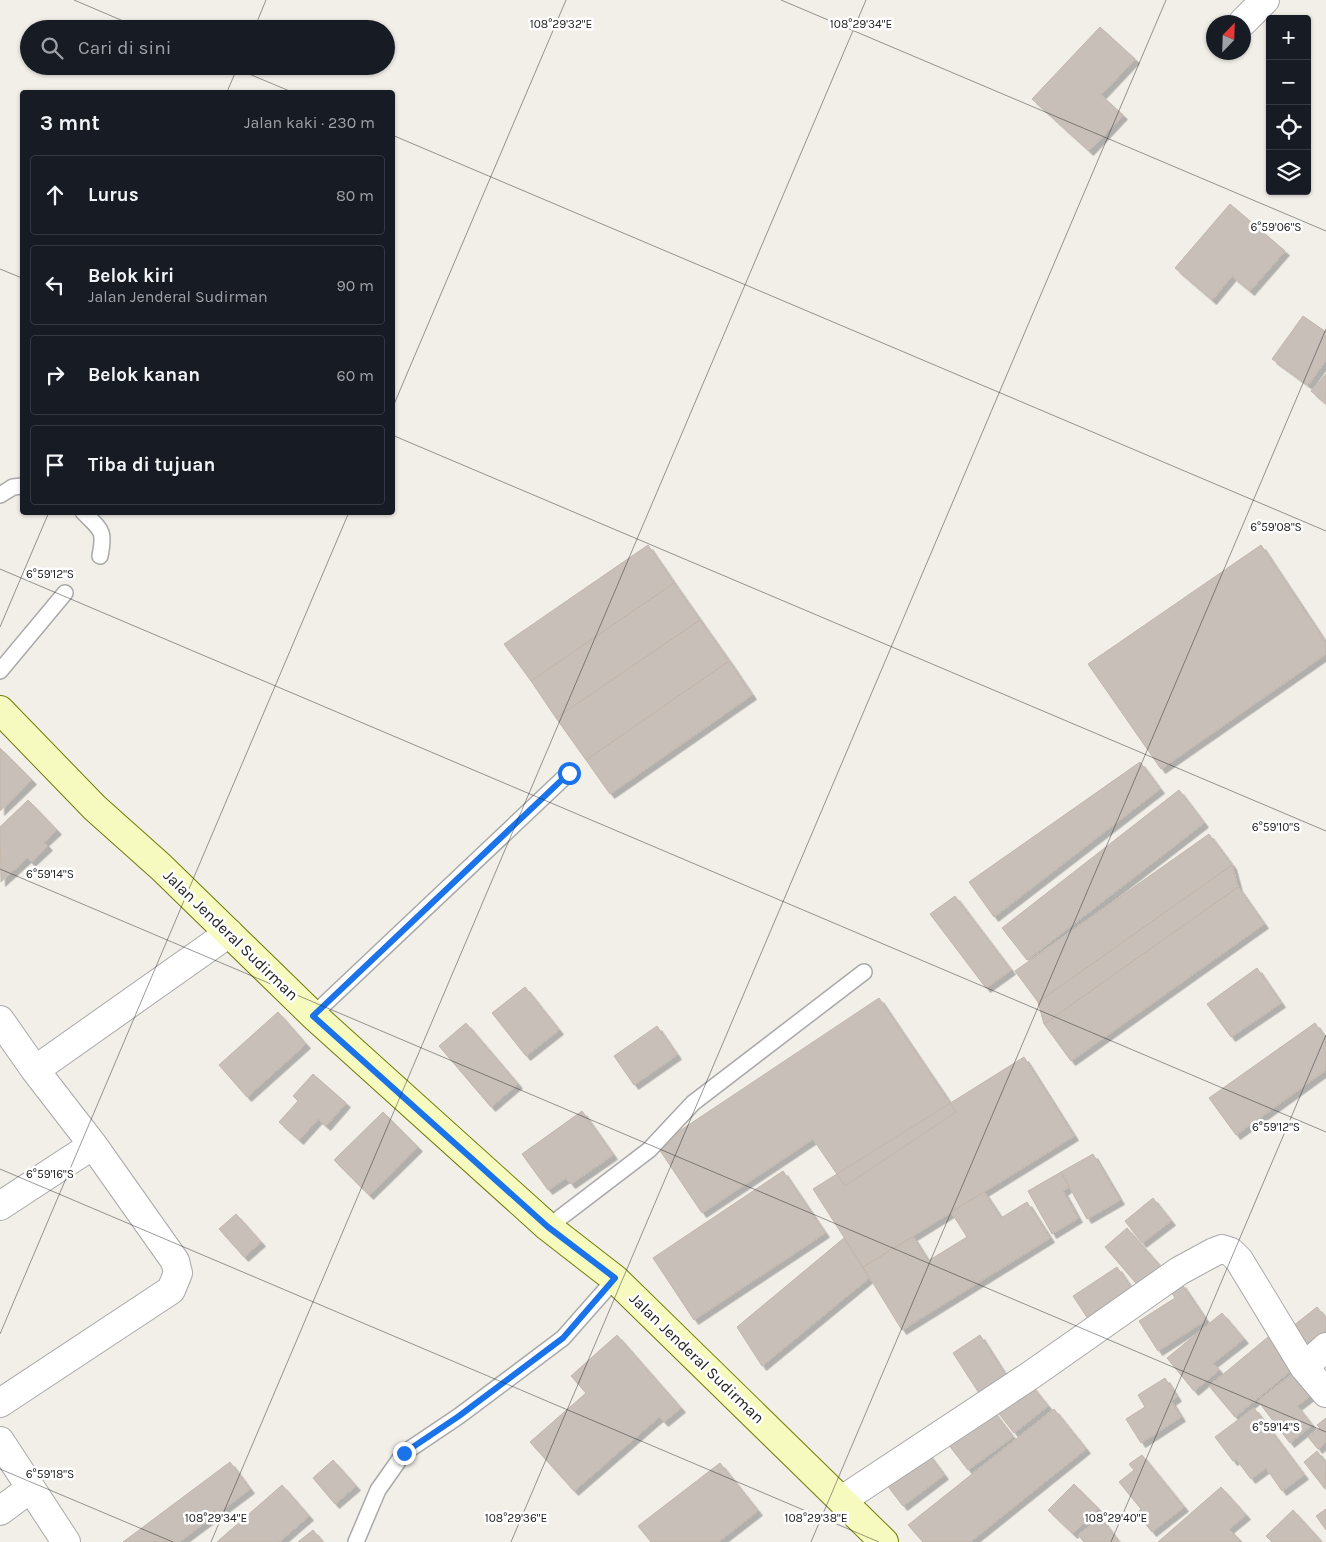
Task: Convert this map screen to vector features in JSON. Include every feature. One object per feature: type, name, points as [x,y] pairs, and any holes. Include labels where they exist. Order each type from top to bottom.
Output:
[{"type":"main road","name":"Jalan Jenderal Sudirman","points":[[0,710],[95,808],[161,867],[313,1016],[548,1227],[615,1278],[884,1542]]},
{"type":"street","points":[[1250,15],[1265,0]]},
{"type":"street","points":[[35,1070],[229,933]]},
{"type":"street","points":[[0,1020],[35,1070],[93,1145],[175,1261],[178,1273],[171,1290],[0,1403]]},
{"type":"street","points":[[0,1206],[93,1145]]},
{"type":"street","points":[[842,1500],[1031,1375],[1178,1271],[1214,1252],[1222,1250],[1231,1252],[1239,1260],[1304,1367],[1326,1393]]},
{"type":"street","points":[[1304,1367],[1326,1347]]},
{"type":"street","points":[[0,1441],[66,1542]]},
{"type":"street","points":[[0,1511],[31,1488]]},
{"type":"lane","points":[[0,494],[13,487],[20,486]]},
{"type":"lane","points":[[86,515],[98,526],[103,537],[100,556]]},
{"type":"lane","points":[[0,671],[65,592]]},
{"type":"lane","points":[[313,1016],[569,773]]},
{"type":"lane","points":[[548,1227],[649,1150],[693,1103],[864,972]]},
{"type":"lane","points":[[356,1542],[378,1490],[404,1453],[459,1416],[563,1338],[615,1278]]},
{"type":"building","points":[[1100,27],[1135,59],[1101,95],[1123,115],[1089,151],[1032,99]]},
{"type":"building","points":[[1230,204],[1285,251],[1250,291],[1232,276],[1212,300],[1175,268]]},
{"type":"building","points":[[1303,316],[1326,332],[1326,360],[1308,385],[1272,359]]},
{"type":"building","points":[[1326,374],[1326,404],[1311,391]]},
{"type":"building","points":[[648,545],[674,583],[531,681],[504,644]]},
{"type":"building","points":[[1261,545],[1326,643],[1326,654],[1161,769],[1088,664]]},
{"type":"building","points":[[674,583],[700,620],[556,718],[531,681]]},
{"type":"building","points":[[700,620],[729,661],[586,760],[556,718]]},
{"type":"building","points":[[729,661],[752,695],[610,794],[586,760]]},
{"type":"building","points":[[0,748],[32,780],[0,811]]},
{"type":"building","points":[[1140,762],[1160,789],[994,917],[969,882]]},
{"type":"building","points":[[1179,790],[1204,823],[1027,960],[1002,928]]},
{"type":"building","points":[[28,800],[57,830],[44,842],[48,846],[31,862],[27,858],[1,882],[0,827]]},
{"type":"building","points":[[1209,834],[1232,865],[1038,1002],[1015,971]]},
{"type":"building","points":[[1232,865],[1238,887],[1044,1024],[1038,1002]]},
{"type":"building","points":[[1238,887],[1264,924],[1071,1061],[1044,1024]]},
{"type":"building","points":[[955,896],[1011,970],[986,988],[930,914]]},
{"type":"building","points":[[1257,968],[1281,1003],[1231,1037],[1207,1004]]},
{"type":"building","points":[[525,987],[559,1030],[526,1056],[492,1013]]},
{"type":"building","points":[[879,998],[956,1112],[845,1186],[813,1139],[702,1213],[657,1146]]},
{"type":"building","points":[[278,1012],[306,1044],[247,1097],[219,1065]]},
{"type":"building","points":[[466,1023],[518,1084],[491,1107],[439,1046]]},
{"type":"building","points":[[1315,1023],[1326,1039],[1326,1070],[1236,1135],[1209,1098]]},
{"type":"building","points":[[657,1026],[677,1055],[634,1085],[614,1056]]},
{"type":"building","points":[[1024,1057],[1074,1136],[863,1267],[813,1189]]},
{"type":"building","points":[[313,1074],[346,1103],[326,1126],[318,1119],[299,1140],[279,1122],[298,1101],[293,1096]]},
{"type":"building","points":[[582,1111],[613,1155],[571,1184],[566,1178],[548,1190],[522,1154]]},
{"type":"building","points":[[383,1112],[418,1147],[369,1195],[334,1160]]},
{"type":"building","points":[[1093,1154],[1120,1200],[1087,1219],[1061,1172]]},
{"type":"building","points":[[783,1171],[825,1233],[694,1320],[653,1258]]},
{"type":"building","points":[[1061,1172],[1069,1187],[1063,1191],[1078,1218],[1052,1234],[1028,1191]]},
{"type":"building","points":[[984,1192],[1001,1218],[1027,1202],[1050,1238],[902,1330],[863,1267],[913,1237],[928,1261],[967,1237],[951,1212]]},
{"type":"building","points":[[1153,1198],[1171,1221],[1142,1243],[1125,1221]]},
{"type":"building","points":[[236,1214],[261,1242],[244,1257],[219,1229]]},
{"type":"building","points":[[1127,1228],[1163,1269],[1141,1289],[1105,1247]]},
{"type":"building","points":[[844,1238],[869,1278],[762,1366],[737,1327]]},
{"type":"building","points":[[1117,1267],[1137,1296],[1092,1325],[1073,1296]]},
{"type":"building","points":[[1181,1283],[1206,1320],[1158,1351],[1139,1321],[1175,1298],[1170,1290]]},
{"type":"building","points":[[1317,1307],[1326,1318],[1326,1342],[1308,1355],[1288,1330]]},
{"type":"building","points":[[1222,1313],[1244,1339],[1213,1363],[1219,1370],[1194,1391],[1167,1358]]},
{"type":"building","points":[[617,1335],[681,1408],[664,1422],[659,1417],[574,1491],[530,1442],[586,1393],[571,1376]]},
{"type":"building","points":[[980,1335],[1011,1384],[984,1401],[953,1353]]},
{"type":"building","points":[[1268,1337],[1294,1368],[1235,1417],[1209,1386]]},
{"type":"building","points":[[1296,1371],[1314,1393],[1297,1406],[1312,1425],[1290,1443],[1258,1401]]},
{"type":"building","points":[[1165,1378],[1177,1397],[1171,1401],[1181,1417],[1141,1443],[1126,1419],[1145,1407],[1138,1395]]},
{"type":"building","points":[[1027,1380],[1048,1406],[1014,1433],[993,1406]]},
{"type":"building","points":[[990,1407],[1013,1437],[968,1470],[945,1440]]},
{"type":"building","points":[[1254,1408],[1304,1475],[1282,1491],[1266,1468],[1251,1479],[1236,1459],[1233,1461],[1215,1437]]},
{"type":"building","points":[[1054,1409],[1086,1449],[970,1542],[923,1542],[908,1525]]},
{"type":"building","points":[[1326,1418],[1326,1442],[1318,1449],[1308,1437],[1320,1428],[1317,1425]]},
{"type":"building","points":[[925,1449],[944,1475],[903,1506],[883,1480]]},
{"type":"building","points":[[1317,1451],[1326,1463],[1325,1489],[1304,1462]]},
{"type":"building","points":[[1142,1455],[1184,1507],[1152,1532],[1137,1513],[1141,1509],[1119,1482],[1134,1470],[1129,1464]]},
{"type":"building","points":[[333,1460],[356,1486],[335,1504],[313,1478]]},
{"type":"building","points":[[230,1462],[250,1489],[179,1542],[123,1542]]},
{"type":"building","points":[[720,1463],[758,1511],[718,1542],[651,1542],[638,1526]]},
{"type":"building","points":[[1074,1484],[1098,1508],[1073,1534],[1048,1510]]},
{"type":"building","points":[[282,1485],[309,1516],[279,1542],[217,1542]]},
{"type":"building","points":[[1221,1487],[1246,1515],[1229,1529],[1240,1540],[1237,1542],[1158,1542]]},
{"type":"building","points":[[1326,1509],[1326,1530],[1316,1516]]},
{"type":"building","points":[[1293,1510],[1322,1542],[1272,1542],[1266,1536]]},
{"type":"building","points":[[1101,1518],[1119,1542],[1084,1542],[1078,1535]]},
{"type":"building","points":[[313,1530],[323,1542],[298,1542]]},
{"type":"route","points":[[404,1453],[459,1416],[563,1338],[615,1278],[548,1227],[313,1016],[569,773]]}]
